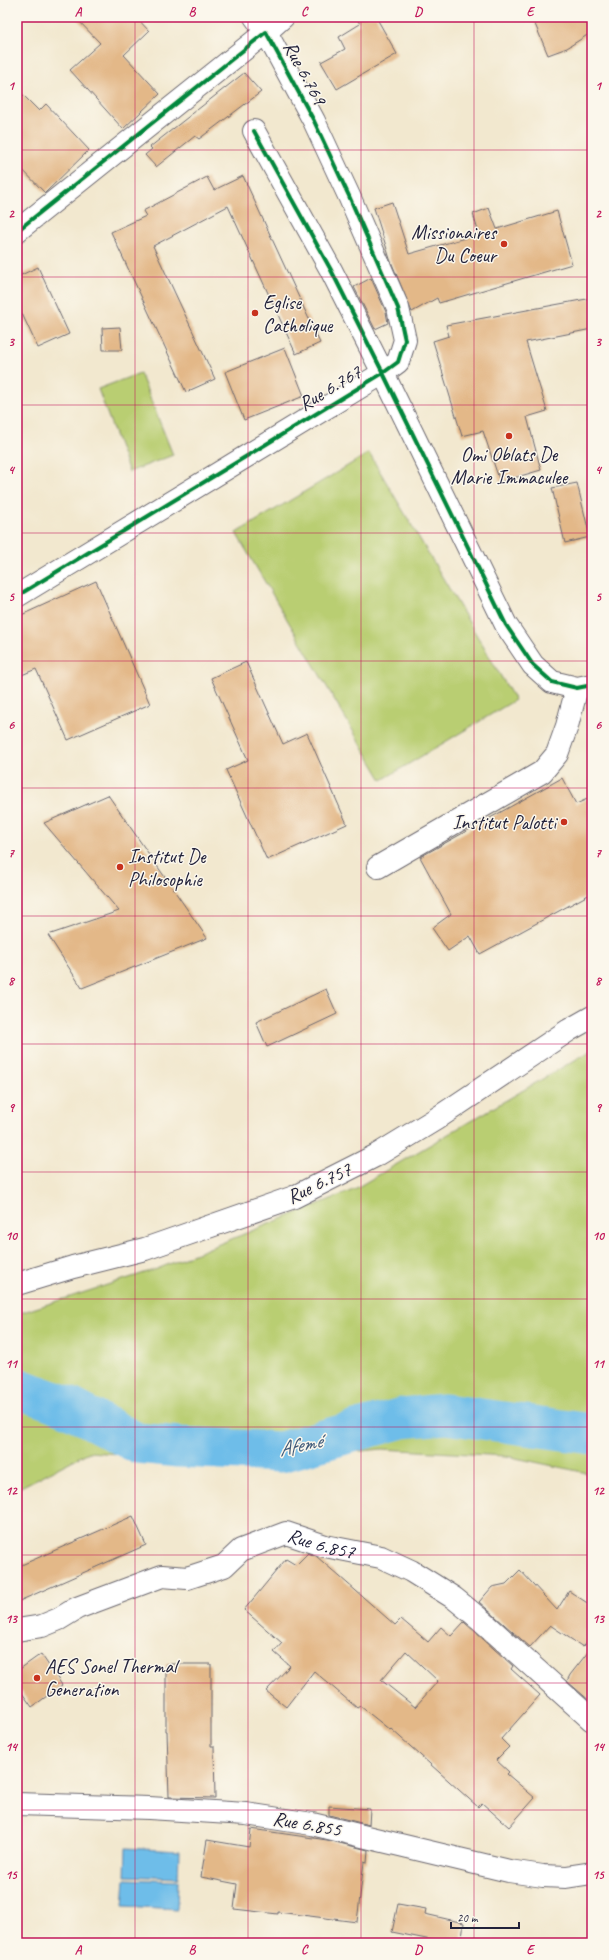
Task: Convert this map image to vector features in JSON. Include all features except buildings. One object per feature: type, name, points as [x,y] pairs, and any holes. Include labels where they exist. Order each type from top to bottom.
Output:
[{"type":"street","points":[[260,24],[283,17]]},
{"type":"street","name":"Rue 6.769","points":[[17,231],[260,24],[320,134],[398,308],[405,340],[398,362],[383,373]]},
{"type":"street","points":[[254,131],[331,270],[383,373]]},
{"type":"street","name":"Rue 6.767","points":[[17,596],[383,373],[506,624],[533,665],[552,682],[584,686]]},
{"type":"street","points":[[378,867],[542,772],[557,754],[584,686]]},
{"type":"street","name":"Rue 6.757","points":[[17,1284],[73,1267],[145,1249],[294,1197],[384,1151],[436,1119],[562,1035],[592,1017]]},
{"type":"street","name":"Rue 6.857","points":[[17,1630],[42,1626],[60,1619],[77,1608],[162,1576],[187,1578],[224,1566],[241,1550],[286,1532],[325,1546],[382,1556],[411,1571],[454,1598],[481,1620],[592,1720]]},
{"type":"street","name":"Rue 6.855","points":[[17,1804],[149,1808],[246,1814],[312,1824],[509,1871],[566,1877],[592,1873]]},
{"type":"green space","points":[[140,373],[173,455],[129,472],[98,389]]},
{"type":"green space","points":[[369,453],[515,700],[382,780],[236,533]]},
{"type":"green space","points":[[592,1050],[592,1474],[506,1456],[382,1449],[248,1462],[89,1452],[17,1489],[17,1314],[157,1269],[351,1191]]},
{"type":"water","points":[[126,1848],[179,1851],[178,1878],[125,1876]]},
{"type":"water","points":[[125,1879],[178,1881],[177,1909],[123,1906]]},
{"type":"waterway","name":"Afemé","points":[[17,1388],[67,1406],[137,1443],[179,1447],[281,1452],[402,1418],[445,1414],[592,1434]]},
{"type":"cycle path","points":[[17,231],[266,32],[314,121],[398,308],[405,340],[398,362],[383,373],[331,270],[254,131]]},
{"type":"cycle path","points":[[17,596],[383,373],[506,625],[533,665],[552,682],[577,688],[592,685]]},
{"type":"place","name":"Missionaires Du Coeur","points":[[504,244]]},
{"type":"place","name":"Eglise Catholique","points":[[255,313]]},
{"type":"place","name":"Omi Oblats De Marie Immaculee","points":[[509,436]]},
{"type":"place","name":"Institut Palotti","points":[[564,822]]},
{"type":"place","name":"Institut De Philosophie","points":[[120,867]]},
{"type":"place","name":"AES Sonel Thermal Generation","points":[[37,1678]]}]
